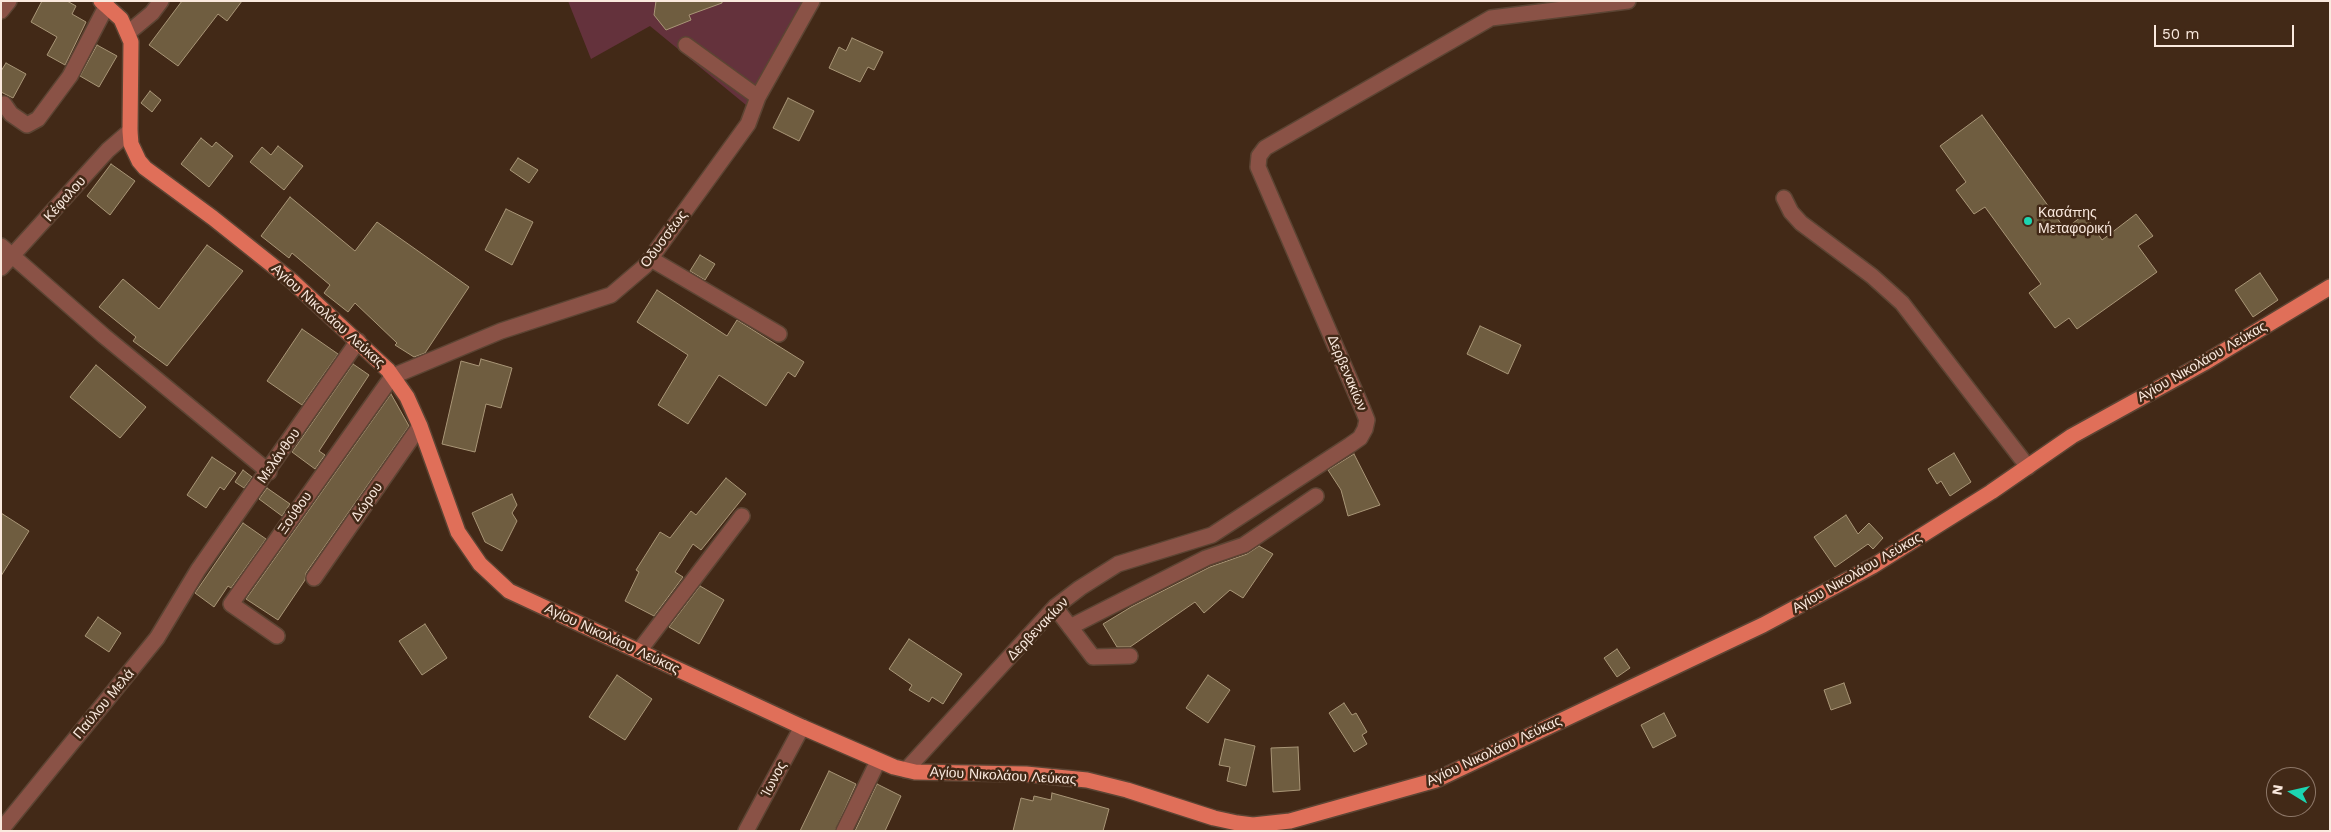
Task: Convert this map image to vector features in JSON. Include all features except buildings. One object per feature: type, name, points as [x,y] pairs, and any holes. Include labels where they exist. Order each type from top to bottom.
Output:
[{"type":"main road","name":"Αγίου Νικολάου Λεύκας","points":[[104,3],[120,19],[128,32],[132,53],[130,132],[134,154],[145,168],[269,262],[358,340],[394,377],[407,396],[420,426],[454,524],[465,545],[480,564],[509,591],[802,727],[906,770],[1035,775],[1087,780],[1134,792],[1214,818],[1246,824],[1290,821],[1442,777],[1554,722],[1778,618],[1874,566],[2028,467],[2072,436],[2204,362],[2330,287]]},
{"type":"street","points":[[1,10],[9,1]]},
{"type":"street","points":[[128,32],[152,13],[161,1]]},
{"type":"street","name":"Οδυσσέως","points":[[394,377],[529,320],[611,295],[646,266],[748,124],[758,98],[812,1]]},
{"type":"street","name":"Δερβενακίων","points":[[906,770],[1055,607],[1080,588],[1118,564],[1212,535],[1350,445],[1360,438],[1366,429],[1367,420],[1363,410],[1258,167],[1259,156],[1266,148],[1490,18],[1628,1]]},
{"type":"street","points":[[4,104],[11,114],[27,125],[38,119],[70,76],[104,3]]},
{"type":"street","points":[[686,46],[758,98]]},
{"type":"street","name":"Κέφαλου","points":[[1,268],[7,251],[108,150],[130,132]]},
{"type":"street","points":[[1784,198],[1791,212],[1801,223],[1872,276],[1902,303],[2028,467]]},
{"type":"street","points":[[7,251],[104,336],[269,472]]},
{"type":"street","points":[[651,259],[779,334]]},
{"type":"street","name":"Μελάνθου","points":[[198,570],[269,472],[358,340]]},
{"type":"street","name":"Ξούθου","points":[[277,636],[230,604],[394,377]]},
{"type":"street","name":"Δώρου","points":[[314,578],[420,426]]},
{"type":"street","points":[[1070,627],[1206,558],[1244,545],[1316,496]]},
{"type":"street","points":[[639,651],[742,516]]},
{"type":"street","name":"Παύλου Μελά","points":[[1,830],[94,714],[133,671],[157,638],[198,570]]},
{"type":"street","points":[[1055,607],[1093,657],[1130,656]]},
{"type":"street","name":"Ίωνος","points":[[746,831],[802,727]]},
{"type":"street","points":[[844,831],[878,760]]},
{"type":"shaded area","points":[[568,1],[807,1],[746,105],[650,26],[591,59]]},
{"type":"place","name":"Κασάπης Μεταφορική","points":[[2028,221]]}]
